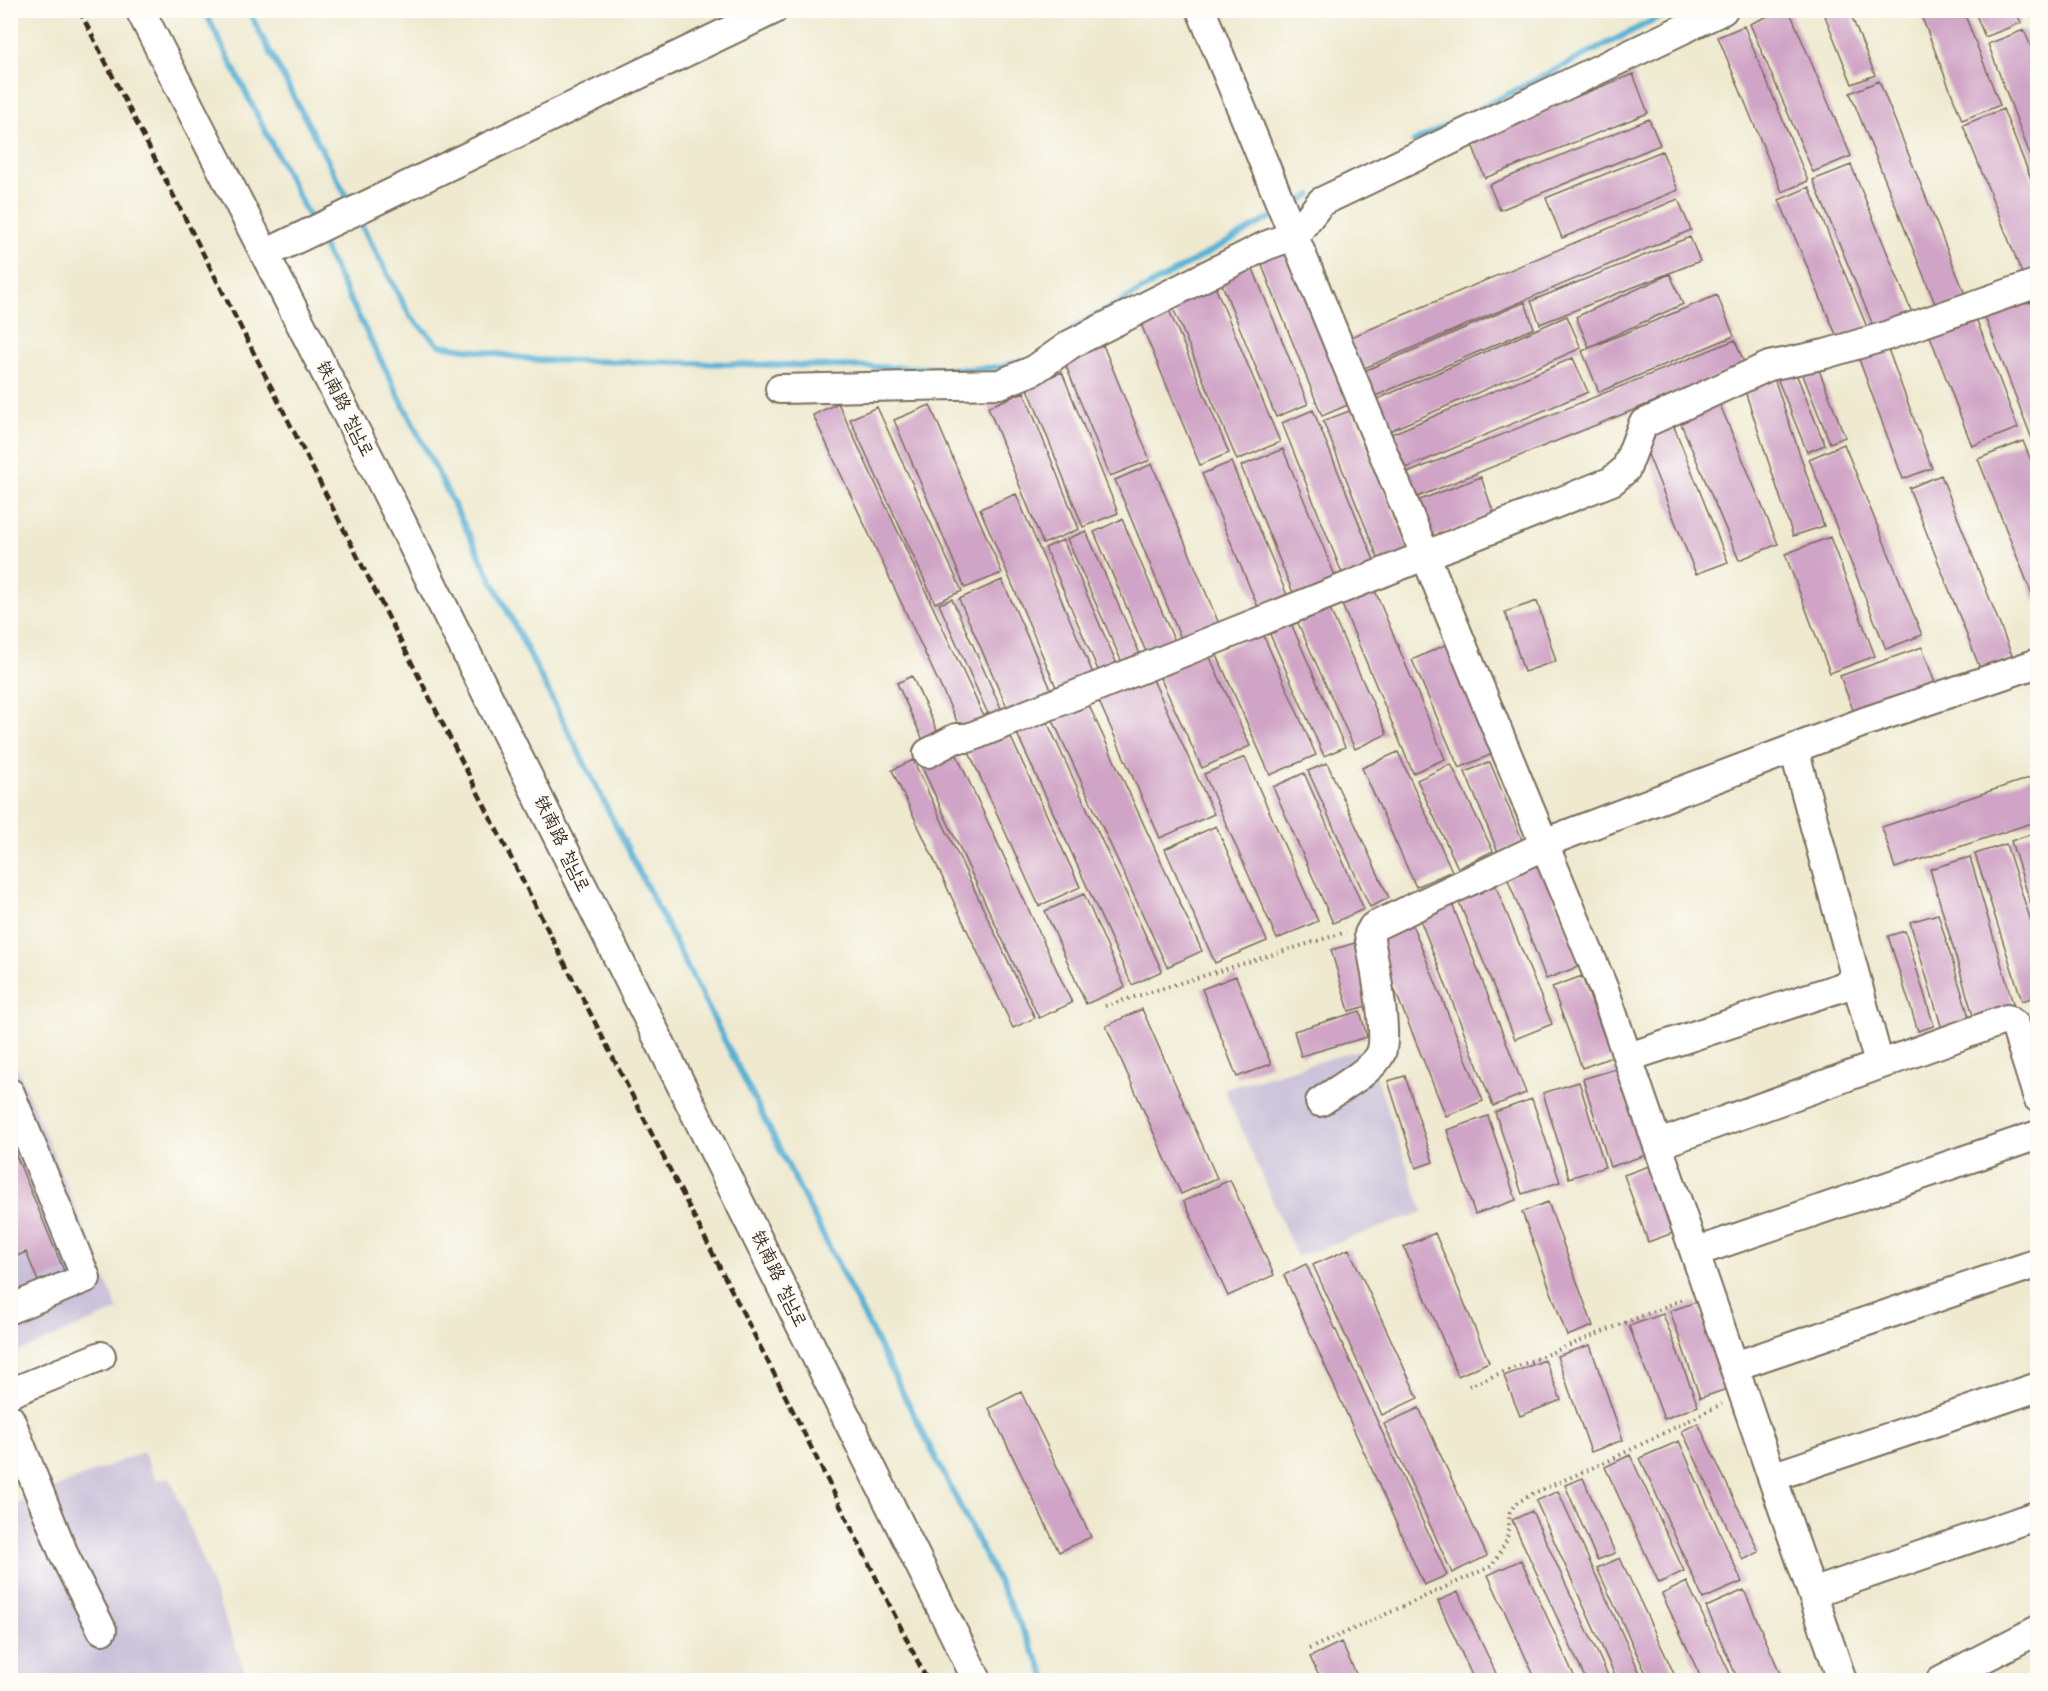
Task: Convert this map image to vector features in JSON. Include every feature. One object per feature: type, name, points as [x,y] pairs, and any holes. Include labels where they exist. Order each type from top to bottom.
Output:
[{"type":"street","name":"铁南路 철남로","points":[[140,10],[382,484],[977,1680]]},
{"type":"street","points":[[265,254],[773,10]]},
{"type":"street","points":[[1201,10],[1545,844],[1629,1057],[1842,1680]]},
{"type":"street","points":[[780,389],[1000,384],[1034,370],[1071,344],[1265,246],[1287,216],[1321,202],[1723,10]]},
{"type":"street","points":[[928,753],[956,738],[968,738],[1612,480],[1626,469],[1643,424],[1748,373],[1883,337],[2037,283]]},
{"type":"street","points":[[1320,1102],[1362,1072],[1381,1053],[1383,1024],[1369,934],[1373,927],[1545,844],[1794,749],[2037,663]]},
{"type":"street","points":[[1794,749],[1879,1064]]},
{"type":"street","points":[[1629,1057],[1857,982]]},
{"type":"street","points":[[1659,1144],[2007,1019],[2015,1025],[2037,1098]]},
{"type":"street","points":[[10,1093],[86,1278],[10,1309]]},
{"type":"street","points":[[1696,1252],[2037,1135]]},
{"type":"street","points":[[1735,1366],[2037,1263]]},
{"type":"street","points":[[10,1393],[101,1356]]},
{"type":"street","points":[[1772,1477],[2037,1387]]},
{"type":"street","points":[[10,1419],[65,1557],[102,1630]]},
{"type":"street","points":[[1812,1593],[2037,1515]]},
{"type":"street","points":[[1941,1680],[2037,1630]]},
{"type":"path","points":[[1105,1006],[1358,928],[1373,927]]},
{"type":"path","points":[[1469,1386],[1708,1289]]},
{"type":"path","points":[[1309,1649],[1492,1566],[1507,1540],[1510,1512],[1515,1504],[1532,1494],[1608,1461],[1744,1393]]},
{"type":"shaded area","points":[[1366,1048],[1423,1212],[1297,1257],[1224,1089]]},
{"type":"shaded area","points":[[10,1050],[118,1310],[11,1355],[10,1355]]},
{"type":"shaded area","points":[[143,1452],[156,1480],[170,1477],[248,1679],[259,1676],[261,1680],[11,1680],[11,1506]]},
{"type":"building","points":[[1782,10],[1789,10],[1851,156],[1813,172],[1750,24]]},
{"type":"building","points":[[1839,10],[1849,10],[1875,75],[1852,84],[1825,16]]},
{"type":"building","points":[[1919,10],[1963,10],[2000,105],[1962,120]]},
{"type":"building","points":[[1974,10],[2016,10],[2021,23],[1985,37]]},
{"type":"building","points":[[1744,26],[1808,181],[1782,192],[1718,37]]},
{"type":"building","points":[[2024,30],[2038,64],[2037,173],[1988,44]]},
{"type":"building","points":[[1633,74],[1648,113],[1485,178],[1470,139]]},
{"type":"building","points":[[1879,81],[1967,299],[1938,311],[1850,93]]},
{"type":"building","points":[[2003,109],[2038,196],[2038,276],[2025,281],[1963,125]]},
{"type":"building","points":[[1649,119],[1660,145],[1500,210],[1489,185]]},
{"type":"building","points":[[1662,151],[1678,190],[1562,238],[1546,198]]},
{"type":"building","points":[[1851,165],[1915,320],[1877,335],[1813,180]]},
{"type":"building","points":[[1809,187],[1869,332],[1840,344],[1779,200]]},
{"type":"building","points":[[1678,199],[1691,230],[1362,369],[1349,338]]},
{"type":"building","points":[[1690,237],[1700,261],[1540,324],[1531,301]]},
{"type":"building","points":[[1287,247],[1350,404],[1322,416],[1259,258]]},
{"type":"building","points":[[1251,264],[1308,404],[1276,417],[1219,277]]},
{"type":"building","points":[[1670,274],[1683,304],[1589,347],[1576,317]]},
{"type":"building","points":[[1214,284],[1280,442],[1237,460],[1171,303]]},
{"type":"building","points":[[1717,295],[1734,336],[1599,392],[1582,351]]},
{"type":"building","points":[[2028,295],[2038,321],[2037,452],[1983,312]]},
{"type":"building","points":[[1525,302],[1534,328],[1373,397],[1362,372]]},
{"type":"building","points":[[1167,305],[1229,453],[1200,465],[1138,317]]},
{"type":"building","points":[[1974,313],[2018,428],[1972,446],[1928,331]]},
{"type":"building","points":[[1567,316],[1581,348],[1387,432],[1373,401]]},
{"type":"building","points":[[1735,340],[1745,365],[1415,498],[1405,474]]},
{"type":"building","points":[[1885,341],[1932,468],[1903,479],[1856,351]]},
{"type":"building","points":[[1103,345],[1150,460],[1110,476],[1064,361]]},
{"type":"building","points":[[1573,358],[1588,392],[1404,469],[1389,435]]},
{"type":"building","points":[[1816,362],[1845,437],[1830,443],[1800,368]]},
{"type":"building","points":[[1793,366],[1825,445],[1807,452],[1775,373]]},
{"type":"building","points":[[1062,372],[1118,513],[1083,527],[1027,386]]},
{"type":"building","points":[[1773,375],[1824,526],[1793,536],[1743,385]]},
{"type":"building","points":[[1024,392],[1079,529],[1043,544],[988,407]]},
{"type":"building","points":[[1716,395],[1778,544],[1739,560],[1676,412]]},
{"type":"building","points":[[838,403],[986,721],[962,732],[813,415]]},
{"type":"building","points":[[930,405],[1002,573],[965,588],[894,420]]},
{"type":"building","points":[[877,407],[962,591],[935,603],[850,419]]},
{"type":"building","points":[[1313,410],[1376,565],[1344,578],[1282,423]]},
{"type":"building","points":[[1352,410],[1409,552],[1380,563],[1323,421]]},
{"type":"building","points":[[1671,419],[1728,562],[1696,574],[1639,432]]},
{"type":"building","points":[[2023,441],[2038,478],[2037,607],[1978,459]]},
{"type":"building","points":[[1844,444],[1922,635],[1886,649],[1809,459]]},
{"type":"building","points":[[1283,449],[1338,583],[1296,600],[1241,466]]},
{"type":"building","points":[[1231,462],[1290,602],[1261,614],[1202,474]]},
{"type":"building","points":[[1152,464],[1222,631],[1184,646],[1115,480]]},
{"type":"building","points":[[1941,475],[2013,658],[1981,671],[1909,488]]},
{"type":"building","points":[[1481,477],[1494,514],[1431,538],[1417,501]]},
{"type":"building","points":[[1016,494],[1095,678],[1059,694],[980,509]]},
{"type":"building","points":[[1122,519],[1178,649],[1150,661],[1094,532]]},
{"type":"building","points":[[1086,531],[1143,661],[1125,669],[1067,539]]},
{"type":"building","points":[[1830,537],[1875,656],[1830,673],[1785,554]]},
{"type":"building","points":[[1063,540],[1120,671],[1102,679],[1045,548]]},
{"type":"building","points":[[1002,580],[1054,696],[1011,716],[959,599]]},
{"type":"building","points":[[1373,586],[1445,759],[1413,773],[1340,600]]},
{"type":"building","points":[[952,599],[1005,717],[992,723],[939,604]]},
{"type":"building","points":[[1537,601],[1556,661],[1524,672],[1505,612]]},
{"type":"building","points":[[1328,605],[1387,734],[1355,749],[1296,619]]},
{"type":"building","points":[[1290,621],[1345,747],[1324,756],[1268,630]]},
{"type":"building","points":[[1262,632],[1316,755],[1270,775],[1216,653]]},
{"type":"building","points":[[1447,644],[1495,753],[1459,768],[1412,660]]},
{"type":"building","points":[[1922,647],[1936,686],[1855,715],[1840,676]]},
{"type":"building","points":[[1207,651],[1250,746],[1202,768],[1158,673]]},
{"type":"building","points":[[1150,673],[1214,814],[1160,838],[1097,697]]},
{"type":"building","points":[[912,676],[938,733],[923,740],[897,683]]},
{"type":"building","points":[[1086,699],[1202,951],[1167,967],[1051,716]]},
{"type":"building","points":[[1043,713],[1162,971],[1132,985],[1014,727]]},
{"type":"building","points":[[1007,729],[1080,887],[1039,906],[967,748]]},
{"type":"building","points":[[953,747],[1072,1003],[1039,1018],[920,763]]},
{"type":"building","points":[[1398,752],[1452,871],[1416,887],[1362,768]]},
{"type":"building","points":[[1245,757],[1318,921],[1277,939],[1204,774]]},
{"type":"building","points":[[913,760],[1035,1018],[1013,1028],[892,770]]},
{"type":"building","points":[[1490,762],[1523,842],[1498,852],[1465,772]]},
{"type":"building","points":[[1327,763],[1389,898],[1370,907],[1308,771]]},
{"type":"building","points":[[1451,764],[1493,851],[1458,868],[1417,780]]},
{"type":"building","points":[[1304,773],[1364,909],[1333,923],[1273,787]]},
{"type":"building","points":[[2038,775],[2038,821],[1895,868],[1882,827]]},
{"type":"building","points":[[1216,826],[1267,941],[1215,963],[1165,849]]},
{"type":"building","points":[[2038,832],[2038,924],[2037,924],[2011,841]]},
{"type":"building","points":[[2006,844],[2038,943],[2038,996],[2022,1001],[1975,854]]},
{"type":"building","points":[[1970,857],[2014,1007],[1974,1019],[1930,869]]},
{"type":"building","points":[[1541,864],[1580,966],[1546,979],[1507,877]]},
{"type":"building","points":[[1494,882],[1552,1024],[1515,1039],[1457,897]]},
{"type":"building","points":[[1084,894],[1125,987],[1086,1004],[1045,911]]},
{"type":"building","points":[[1451,901],[1526,1093],[1493,1106],[1418,914]]},
{"type":"building","points":[[1938,914],[1970,1020],[1942,1029],[1910,922]]},
{"type":"building","points":[[1412,924],[1483,1101],[1446,1116],[1374,939]]},
{"type":"building","points":[[1905,931],[1934,1026],[1918,1031],[1888,936]]},
{"type":"building","points":[[1355,943],[1374,1004],[1349,1011],[1331,950]]},
{"type":"building","points":[[1236,976],[1271,1064],[1237,1077],[1202,989]]},
{"type":"building","points":[[1582,976],[1612,1057],[1582,1068],[1552,987]]},
{"type":"building","points":[[1142,1009],[1217,1178],[1181,1194],[1106,1026]]},
{"type":"building","points":[[1360,1011],[1367,1037],[1301,1056],[1294,1031]]},
{"type":"building","points":[[2038,1018],[2038,1069],[2023,1022]]},
{"type":"building","points":[[1619,1068],[1646,1155],[1610,1167],[1583,1079]]},
{"type":"building","points":[[1405,1076],[1433,1162],[1416,1168],[1388,1081]]},
{"type":"building","points":[[1579,1082],[1605,1167],[1569,1178],[1543,1093]]},
{"type":"building","points":[[1532,1099],[1560,1182],[1522,1194],[1495,1112]]},
{"type":"building","points":[[1488,1116],[1516,1200],[1475,1214],[1447,1130]]},
{"type":"building","points":[[10,1141],[64,1271],[38,1281],[26,1252],[10,1259]]},
{"type":"building","points":[[1649,1166],[1673,1233],[1648,1242],[1624,1175]]},
{"type":"building","points":[[1230,1180],[1274,1275],[1228,1296],[1184,1201]]},
{"type":"building","points":[[1548,1202],[1593,1326],[1567,1336],[1522,1212]]},
{"type":"building","points":[[1435,1233],[1489,1362],[1458,1376],[1404,1247]]},
{"type":"building","points":[[1349,1249],[1418,1398],[1382,1415],[1313,1265]]},
{"type":"building","points":[[1306,1264],[1447,1575],[1424,1585],[1284,1275]]},
{"type":"building","points":[[1696,1302],[1727,1389],[1700,1398],[1670,1311]]},
{"type":"building","points":[[1663,1314],[1698,1406],[1664,1419],[1629,1326]]},
{"type":"building","points":[[1590,1345],[1623,1440],[1591,1452],[1557,1356]]},
{"type":"building","points":[[1545,1360],[1561,1400],[1520,1416],[1504,1376]]},
{"type":"building","points":[[1021,1392],[1091,1537],[1059,1552],[989,1408]]},
{"type":"building","points":[[1419,1408],[1487,1556],[1452,1573],[1384,1424]]},
{"type":"building","points":[[1698,1423],[1759,1552],[1743,1560],[1682,1431]]},
{"type":"building","points":[[1679,1441],[1742,1582],[1703,1599],[1640,1458]]},
{"type":"building","points":[[1630,1455],[1684,1571],[1659,1583],[1605,1467]]},
{"type":"building","points":[[1583,1478],[1615,1553],[1597,1560],[1565,1485]]},
{"type":"building","points":[[1558,1491],[1643,1680],[1617,1680],[1536,1501]]},
{"type":"building","points":[[1532,1511],[1610,1680],[1586,1680],[1512,1520]]},
{"type":"building","points":[[1620,1558],[1677,1680],[1649,1680],[1597,1568]]},
{"type":"building","points":[[1521,1560],[1576,1680],[1536,1680],[1488,1575]]},
{"type":"building","points":[[1687,1582],[1733,1680],[1702,1680],[1662,1594]]},
{"type":"building","points":[[1744,1590],[1783,1680],[1738,1680],[1706,1607]]},
{"type":"building","points":[[1458,1592],[1499,1680],[1474,1680],[1438,1601]]},
{"type":"building","points":[[1341,1642],[1359,1680],[1321,1680],[1310,1657]]},
{"type":"waterway","points":[[204,10],[312,223]]},
{"type":"waterway","points":[[248,10],[351,205]]},
{"type":"waterway","points":[[1414,142],[1673,10]]},
{"type":"waterway","points":[[1289,208],[1311,195]]},
{"type":"waterway","points":[[1074,328],[1277,214]]},
{"type":"waterway","points":[[357,217],[410,316],[439,345],[536,360],[971,369],[1001,367],[1022,360]]},
{"type":"waterway","points":[[319,238],[1048,1680]]},
{"type":"railway","points":[[79,10],[793,1411],[927,1680]]}]
